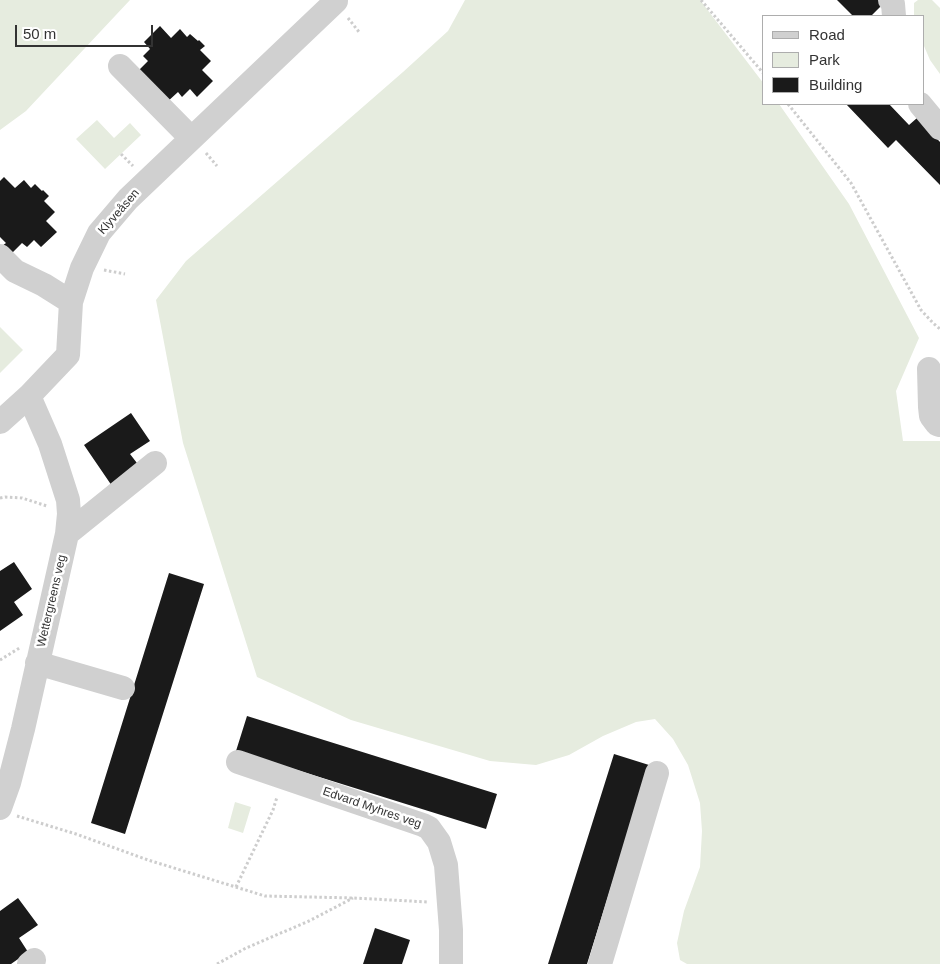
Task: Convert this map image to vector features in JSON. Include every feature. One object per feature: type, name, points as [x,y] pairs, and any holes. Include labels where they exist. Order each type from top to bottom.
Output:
[{"type":"street","name":"Klyveåsen","points":[[0,422],[29,396],[68,355],[71,302],[82,268],[99,233],[128,199],[335,0]]},
{"type":"street","points":[[890,0],[893,4],[894,15]]},
{"type":"street","points":[[120,66],[192,138]]},
{"type":"street","points":[[921,105],[940,128]]},
{"type":"street","points":[[0,256],[15,271],[44,285],[71,302]]},
{"type":"street","points":[[929,369],[931,416],[940,425]]},
{"type":"street","name":"Wettergreens veg","points":[[7,812],[9,783],[23,729],[68,524],[68,500],[50,444],[29,396]]},
{"type":"street","points":[[68,524],[155,463]]},
{"type":"street","points":[[37,663],[123,688]]},
{"type":"street","name":"Edvard Myhres veg","points":[[238,762],[429,828],[439,842],[446,865],[451,930],[451,964]]},
{"type":"street","points":[[600,964],[656,773]]},
{"type":"path","points":[[701,0],[762,72]]},
{"type":"path","points":[[789,105],[851,183],[921,310],[940,329]]},
{"type":"path","points":[[0,498],[22,498],[35,502],[68,524]]},
{"type":"path","points":[[236,887],[273,810],[284,778]]},
{"type":"path","points":[[7,812],[148,860],[265,896],[449,903]]},
{"type":"path","points":[[217,964],[246,948],[309,921],[354,898]]},
{"type":"green space","points":[[0,0],[130,0],[26,111],[0,130]]},
{"type":"green space","points":[[465,0],[700,0],[762,81],[762,105],[780,105],[849,204],[919,338],[896,391],[903,441],[940,441],[940,964],[687,964],[680,960],[677,943],[684,911],[700,867],[702,831],[700,803],[688,765],[673,739],[655,719],[636,722],[603,736],[569,755],[536,765],[490,761],[351,720],[257,677],[183,443],[156,300],[186,261],[448,31]]},
{"type":"green space","points":[[918,0],[932,0],[940,8],[940,74],[930,60],[925,48],[925,15],[914,15],[914,3]]},
{"type":"green space","points":[[97,120],[114,138],[130,123],[141,135],[105,169],[76,139]]},
{"type":"green space","points":[[0,327],[23,350],[0,373]]},
{"type":"green space","points":[[235,802],[251,807],[243,833],[228,828]]},
{"type":"building","points":[[837,0],[880,0],[883,4],[872,15],[852,15]]},
{"type":"building","points":[[160,26],[171,38],[180,29],[187,37],[190,34],[205,46],[200,50],[211,61],[202,70],[213,81],[197,97],[190,89],[182,97],[178,92],[166,103],[136,73],[148,61],[143,56],[150,49],[144,42]]},
{"type":"building","points":[[847,105],[890,105],[909,125],[917,118],[940,142],[940,185],[896,140],[888,148]]},
{"type":"building","points":[[4,177],[15,188],[24,180],[31,188],[35,184],[49,196],[44,201],[55,212],[46,221],[57,232],[41,247],[34,240],[27,247],[22,243],[11,254],[2,246],[6,243],[0,237],[0,181]]},
{"type":"building","points":[[131,413],[150,441],[130,454],[140,467],[112,486],[84,445]]},
{"type":"building","points":[[14,562],[32,589],[14,602],[23,615],[0,631],[0,571]]},
{"type":"building","points":[[169,573],[204,584],[125,834],[91,823]]},
{"type":"building","points":[[247,716],[497,794],[486,829],[236,751]]},
{"type":"building","points":[[614,754],[649,765],[587,964],[548,964]]},
{"type":"building","points":[[18,898],[38,925],[19,938],[28,952],[11,964],[0,964],[0,911]]},
{"type":"building","points":[[375,928],[410,940],[402,964],[363,964]]}]
